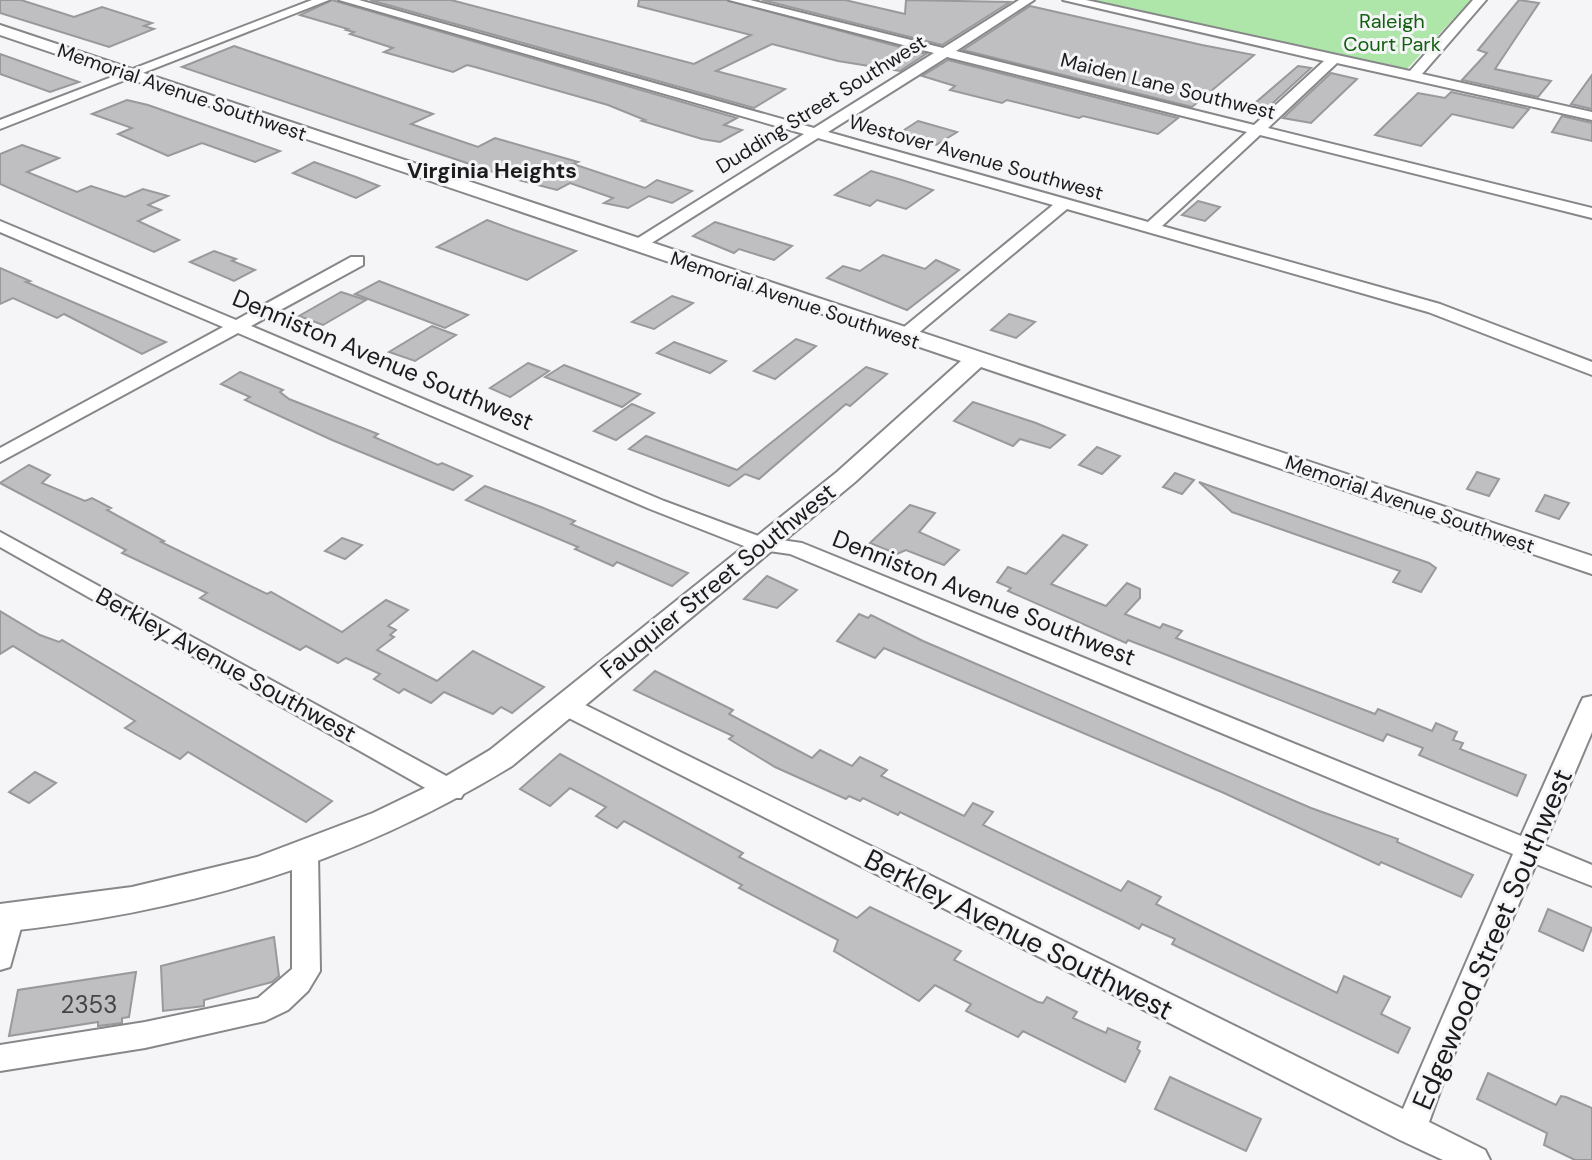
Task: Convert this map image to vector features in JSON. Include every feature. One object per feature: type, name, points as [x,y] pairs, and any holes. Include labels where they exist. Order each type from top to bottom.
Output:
[{"type":"street","points":[[0,125],[323,0]]},
{"type":"street","name":"Westover Avenue Southwest","points":[[345,0],[1434,308],[1525,340],[1592,369]]},
{"type":"street","name":"Maiden Lane Southwest","points":[[735,0],[1592,213]]},
{"type":"street","name":"Dudding Street Southwest","points":[[636,246],[1028,0]]},
{"type":"street","points":[[1069,0],[1592,116]]},
{"type":"street","points":[[1412,77],[1480,0]]},
{"type":"street","name":"Memorial Avenue Southwest","points":[[0,30],[1592,565]]},
{"type":"street","points":[[1151,228],[1334,59]]},
{"type":"street","points":[[904,336],[1065,203]]},
{"type":"street","name":"Denniston Avenue Southwest","points":[[0,226],[657,505],[764,544],[794,548],[1592,876]]},
{"type":"street","points":[[0,456],[357,261]]},
{"type":"street","name":"Fauquier Street Southwest","points":[[5,918],[150,898],[305,854],[406,814],[452,791],[501,758],[846,477],[975,360]]},
{"type":"street","name":"Berkley Avenue Southwest","points":[[0,538],[452,791]]},
{"type":"street","name":"Edgewood Street Southwest","points":[[1411,1130],[1434,1066],[1592,704]]},
{"type":"street","name":"Berkley Avenue Southwest","points":[[566,706],[1474,1160]]},
{"type":"street","points":[[0,1058],[145,1035],[265,1009],[281,1000],[306,971],[305,854]]},
{"type":"street","points":[[0,959],[5,918]]},
{"type":"green space","name":"Raleigh Court Park","points":[[1090,0],[1471,0],[1406,70]]},
{"type":"building","points":[[0,0],[21,0],[74,17],[102,7],[152,23],[144,26],[154,29],[109,47],[0,13]]},
{"type":"building","points":[[332,0],[737,118],[724,125],[742,130],[720,142],[702,139],[642,121],[645,120],[608,105],[475,67],[467,65],[453,72],[384,52],[393,48],[350,34],[354,32],[348,29],[300,15]]},
{"type":"building","points":[[370,0],[451,0],[694,64],[751,35],[638,6],[639,0],[726,0],[926,54],[900,71],[838,61],[772,44],[716,71],[785,89],[754,108]]},
{"type":"building","points":[[762,0],[845,0],[905,14],[906,0],[1010,2],[942,45]]},
{"type":"building","points":[[1519,0],[1539,3],[1495,69],[1551,81],[1538,97],[1462,80],[1487,53],[1478,50]]},
{"type":"building","points":[[1030,6],[1254,55],[1192,107],[963,50]]},
{"type":"building","points":[[234,46],[433,114],[411,124],[478,147],[495,138],[578,162],[573,164],[645,188],[657,180],[692,191],[672,203],[649,196],[628,208],[604,203],[613,198],[570,183],[557,190],[511,178],[182,67]]},
{"type":"building","points":[[0,54],[79,82],[50,92],[0,74]]},
{"type":"building","points":[[948,60],[1178,118],[1158,134],[1007,100],[1002,103],[950,90],[955,86],[922,76]]},
{"type":"building","points":[[1298,66],[1311,68],[1262,113],[1247,110]]},
{"type":"building","points":[[1331,73],[1357,79],[1311,123],[1283,118]]},
{"type":"building","points":[[1592,75],[1592,109],[1571,104]]},
{"type":"building","points":[[1451,92],[1529,109],[1513,128],[1452,114],[1421,146],[1375,135],[1418,93],[1445,98]]},
{"type":"building","points":[[127,100],[280,151],[255,162],[202,143],[168,156],[118,134],[132,128],[92,114]]},
{"type":"building","points":[[1562,116],[1592,123],[1592,141],[1552,132]]},
{"type":"building","points":[[918,121],[957,132],[936,145],[898,134]]},
{"type":"building","points":[[22,145],[59,158],[27,172],[77,192],[91,186],[125,197],[143,189],[168,196],[148,205],[161,210],[138,221],[179,240],[154,252],[0,184],[0,154]]},
{"type":"building","points":[[314,162],[379,186],[356,198],[293,173]]},
{"type":"building","points":[[871,171],[933,190],[906,209],[877,200],[870,206],[835,195]]},
{"type":"building","points":[[1198,201],[1220,207],[1205,221],[1182,215]]},
{"type":"building","points":[[487,220],[576,251],[527,280],[437,247]]},
{"type":"building","points":[[715,222],[792,246],[774,260],[739,249],[734,253],[693,236]]},
{"type":"building","points":[[214,251],[255,270],[234,281],[190,262]]},
{"type":"building","points":[[883,255],[925,269],[936,260],[959,270],[907,310],[827,278],[843,266],[860,271]]},
{"type":"building","points":[[0,268],[166,342],[142,354],[64,314],[57,318],[13,298],[0,304]]},
{"type":"building","points":[[379,281],[468,315],[445,328],[355,294]]},
{"type":"building","points":[[341,292],[366,300],[323,325],[299,316]]},
{"type":"building","points":[[672,296],[693,303],[654,329],[632,322]]},
{"type":"building","points":[[1009,314],[1035,322],[1016,338],[991,330]]},
{"type":"building","points":[[432,326],[456,335],[415,361],[389,352]]},
{"type":"building","points":[[796,339],[816,346],[775,379],[754,371]]},
{"type":"building","points":[[674,342],[726,361],[710,373],[657,353]]},
{"type":"building","points":[[528,363],[549,371],[510,397],[490,388]]},
{"type":"building","points":[[564,365],[640,394],[622,407],[545,377]]},
{"type":"building","points":[[866,367],[887,374],[850,406],[846,404],[759,479],[745,474],[729,486],[629,449],[646,436],[737,470]]},
{"type":"building","points":[[240,372],[283,390],[280,392],[289,399],[378,434],[374,437],[438,465],[442,463],[472,476],[453,490],[332,440],[245,400],[250,397],[221,384]]},
{"type":"building","points":[[973,402],[1065,435],[1050,448],[1020,439],[1013,446],[954,421]]},
{"type":"building","points":[[632,404],[654,413],[616,440],[594,431]]},
{"type":"building","points":[[1097,447],[1120,456],[1102,474],[1079,465]]},
{"type":"building","points":[[29,465],[50,475],[42,483],[85,501],[92,498],[111,508],[107,510],[164,541],[161,542],[267,594],[271,592],[342,632],[386,600],[408,610],[388,626],[396,630],[390,635],[394,637],[377,650],[437,681],[473,651],[544,687],[512,713],[501,707],[493,714],[444,692],[431,703],[404,689],[399,693],[374,679],[380,674],[346,658],[338,663],[306,646],[300,650],[200,598],[207,593],[122,553],[126,550],[0,483]]},
{"type":"building","points":[[1477,472],[1499,479],[1489,496],[1467,489]]},
{"type":"building","points":[[1175,473],[1194,480],[1182,494],[1163,487]]},
{"type":"building","points":[[1199,482],[1436,568],[1421,592],[1393,582],[1400,571],[1232,512]]},
{"type":"building","points":[[485,486],[575,521],[571,524],[688,573],[672,586],[617,562],[613,566],[575,549],[578,547],[466,500]]},
{"type":"building","points":[[1545,495],[1569,503],[1559,519],[1536,511]]},
{"type":"building","points":[[910,505],[935,513],[919,532],[959,550],[944,565],[906,550],[897,554],[870,543]]},
{"type":"building","points":[[1063,535],[1087,545],[1051,584],[1106,606],[1127,583],[1140,589],[1140,598],[1125,614],[1160,628],[1163,624],[1182,631],[1176,638],[1375,714],[1378,709],[1432,731],[1436,723],[1457,732],[1453,740],[1463,743],[1460,749],[1526,775],[1517,796],[1419,755],[1423,748],[1387,734],[1383,741],[1128,640],[1126,643],[1008,591],[1011,588],[997,582],[1008,567],[1026,574]]},
{"type":"building","points":[[342,538],[362,545],[345,559],[325,551]]},
{"type":"building","points":[[767,576],[797,590],[777,608],[744,599]]},
{"type":"building","points":[[0,611],[40,635],[59,642],[62,640],[332,801],[306,822],[188,752],[180,759],[125,728],[135,721],[13,646],[0,654]]},
{"type":"building","points":[[859,614],[868,618],[871,615],[923,641],[1311,808],[1398,839],[1397,842],[1473,875],[1461,897],[1381,862],[1379,865],[1224,793],[884,648],[875,658],[837,641]]},
{"type":"building","points":[[655,671],[733,710],[729,714],[812,758],[820,750],[852,766],[860,757],[887,770],[881,776],[964,816],[973,803],[993,812],[983,825],[1121,891],[1128,881],[1161,897],[1156,904],[1337,993],[1344,976],[1390,997],[1381,1014],[1410,1028],[1398,1053],[1172,944],[1175,939],[1142,924],[1139,929],[900,812],[898,815],[863,798],[860,801],[849,796],[846,799],[775,767],[729,739],[733,736],[634,690]]},
{"type":"building","points":[[560,754],[743,853],[739,857],[857,918],[870,907],[961,951],[954,960],[1038,1002],[1043,1003],[1047,997],[1077,1012],[1073,1018],[1106,1033],[1108,1028],[1140,1042],[1137,1049],[1140,1051],[1125,1082],[1023,1031],[1018,1037],[966,1011],[971,1004],[935,985],[919,1001],[834,951],[838,940],[739,888],[742,885],[624,821],[617,828],[596,816],[606,807],[570,788],[550,806],[520,789]]},
{"type":"building","points":[[35,772],[56,783],[29,803],[9,792]]},
{"type":"building","points":[[1548,909],[1592,928],[1583,951],[1539,931]]},
{"type":"building","points":[[274,937],[279,976],[272,982],[204,1000],[204,1006],[163,1011],[161,966]]},
{"type":"building","points":[[136,972],[129,1017],[122,1018],[122,1023],[98,1026],[98,1022],[9,1036],[18,990]]},
{"type":"building","points":[[1488,1073],[1556,1105],[1561,1096],[1592,1108],[1592,1160],[1575,1160],[1544,1145],[1547,1133],[1477,1099]]},
{"type":"building","points":[[1170,1077],[1261,1119],[1246,1151],[1155,1109]]},
{"type":"district","name":"Virginia Heights","points":[[492,170]]}]
